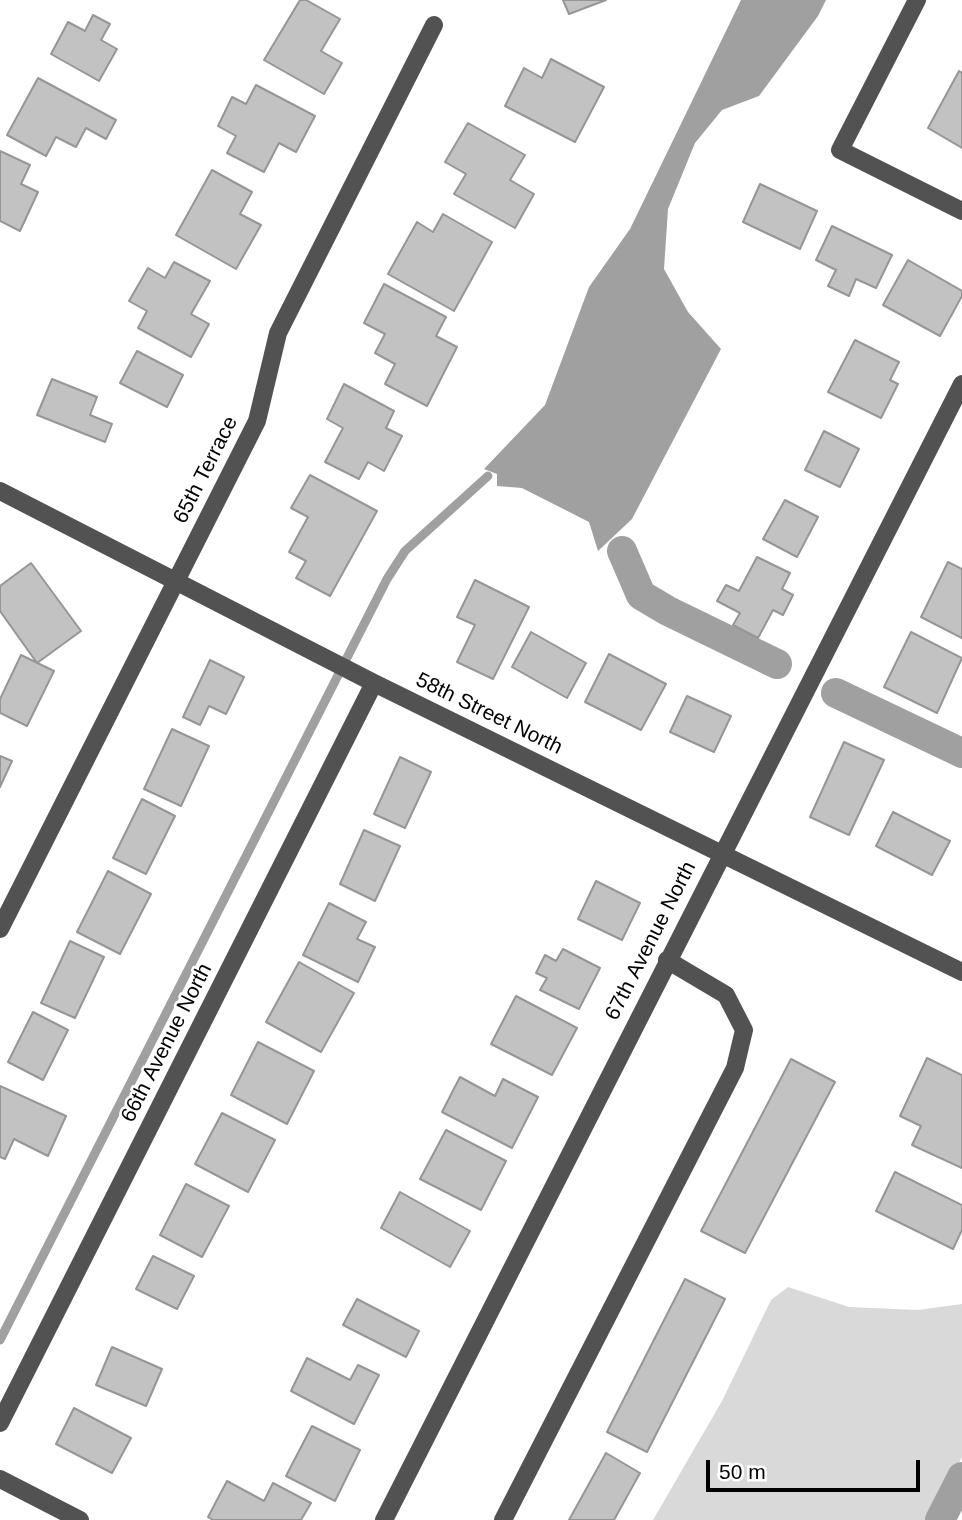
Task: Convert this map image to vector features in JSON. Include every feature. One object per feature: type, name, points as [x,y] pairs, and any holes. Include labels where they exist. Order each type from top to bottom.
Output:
[{"type":"street","points":[[917,0],[840,150],[962,211]]},
{"type":"street","name":"65th Terrace","points":[[0,929],[257,421],[278,333],[434,25]]},
{"type":"street","name":"67th Avenue North","points":[[384,1520],[720,854],[962,384]]},
{"type":"street","name":"58th Street North","points":[[0,491],[320,656],[962,972]]},
{"type":"street","name":"66th Avenue North","points":[[0,1423],[368,679]]},
{"type":"street","points":[[503,1520],[735,1068],[744,1030],[726,995],[667,960]]},
{"type":"street","points":[[0,1479],[79,1520]]},
{"type":"shaded area","points":[[741,0],[826,0],[818,16],[759,96],[722,110],[695,143],[668,209],[664,269],[688,312],[721,349],[632,519],[598,551],[589,522],[522,488],[497,486],[497,474],[484,469],[545,405],[589,287],[630,229]]},
{"type":"shaded area","points":[[788,1287],[849,1307],[918,1310],[962,1304],[962,1457],[929,1520],[653,1520],[722,1401],[771,1300]]},
{"type":"building","points":[[300,0],[306,0],[340,19],[321,51],[342,63],[324,94],[264,60]]},
{"type":"building","points":[[563,0],[606,0],[569,14]]},
{"type":"building","points":[[93,15],[110,24],[101,40],[117,49],[99,81],[51,54],[68,22],[85,31]]},
{"type":"building","points":[[551,59],[604,87],[575,142],[505,106],[524,68],[542,78]]},
{"type":"building","points":[[959,71],[962,73],[962,148],[928,128]]},
{"type":"building","points":[[38,78],[116,120],[106,139],[86,128],[76,147],[56,137],[46,156],[7,135]]},
{"type":"building","points":[[256,85],[315,116],[296,152],[279,143],[264,172],[227,153],[236,136],[218,126],[232,97],[246,104]]},
{"type":"building","points":[[468,123],[525,155],[510,180],[534,194],[515,228],[454,194],[466,174],[445,162]]},
{"type":"building","points":[[0,151],[30,165],[21,184],[38,192],[20,231],[0,221]]},
{"type":"building","points":[[212,170],[252,192],[240,214],[261,225],[236,269],[176,235]]},
{"type":"building","points":[[760,184],[817,211],[800,249],[743,222]]},
{"type":"building","points":[[443,214],[492,242],[454,311],[388,274],[417,222],[433,232]]},
{"type":"building","points":[[832,226],[892,255],[876,288],[856,279],[849,296],[828,286],[836,270],[816,260]]},
{"type":"building","points":[[908,260],[962,291],[962,296],[940,336],[883,305]]},
{"type":"building","points":[[174,262],[210,281],[191,314],[209,324],[191,357],[138,328],[147,311],[129,301],[148,268],[165,278]]},
{"type":"building","points":[[384,284],[446,317],[436,336],[457,347],[427,406],[385,384],[395,364],[375,353],[385,334],[364,323]]},
{"type":"building","points":[[855,340],[899,362],[890,380],[898,384],[881,418],[828,392]]},
{"type":"building","points":[[137,351],[183,375],[167,407],[120,383]]},
{"type":"building","points":[[52,379],[97,397],[90,415],[112,424],[105,442],[37,415]]},
{"type":"building","points":[[344,384],[394,411],[386,428],[402,436],[384,471],[368,462],[359,479],[325,462],[343,428],[327,419]]},
{"type":"building","points":[[824,431],[859,449],[840,487],[805,470]]},
{"type":"building","points":[[310,475],[377,511],[330,596],[296,578],[306,561],[289,552],[308,517],[291,508]]},
{"type":"building","points":[[785,500],[818,517],[797,557],[763,539]]},
{"type":"building","points":[[757,557],[790,573],[782,589],[793,595],[783,615],[773,610],[758,638],[733,625],[740,613],[717,601],[726,585],[739,591]]},
{"type":"building","points":[[948,562],[962,569],[962,638],[921,617]]},
{"type":"building","points":[[31,563],[81,631],[37,663],[0,611],[0,586]]},
{"type":"building","points":[[475,580],[529,607],[493,679],[457,662],[475,625],[457,617]]},
{"type":"building","points":[[531,632],[586,663],[567,698],[512,667]]},
{"type":"building","points":[[911,632],[962,658],[937,713],[884,687]]},
{"type":"building","points":[[609,654],[666,684],[641,730],[585,702]]},
{"type":"building","points":[[21,655],[54,671],[27,726],[0,713],[0,699]]},
{"type":"building","points":[[210,660],[244,677],[226,714],[209,706],[200,725],[183,717]]},
{"type":"building","points":[[687,696],[731,716],[714,752],[670,732]]},
{"type":"building","points":[[172,729],[209,746],[181,806],[144,789]]},
{"type":"building","points":[[844,742],[884,760],[849,835],[810,817]]},
{"type":"building","points":[[0,756],[12,761],[0,787]]},
{"type":"building","points":[[400,757],[431,772],[405,828],[374,814]]},
{"type":"building","points":[[142,799],[175,816],[146,874],[113,858]]},
{"type":"building","points":[[893,812],[950,841],[932,875],[876,846]]},
{"type":"building","points":[[364,830],[400,846],[375,901],[340,884]]},
{"type":"building","points":[[108,871],[151,894],[120,954],[77,932]]},
{"type":"building","points":[[596,881],[640,903],[622,940],[578,919]]},
{"type":"building","points":[[329,903],[366,922],[357,939],[375,947],[358,982],[303,955]]},
{"type":"building","points":[[70,941],[104,957],[75,1018],[41,1003]]},
{"type":"building","points":[[563,949],[600,968],[579,1009],[540,990],[547,978],[536,973],[545,955],[556,961]]},
{"type":"building","points":[[299,962],[354,993],[321,1052],[266,1022]]},
{"type":"building","points":[[516,996],[577,1028],[552,1075],[491,1044]]},
{"type":"building","points":[[33,1012],[68,1030],[43,1080],[8,1062]]},
{"type":"building","points":[[258,1042],[314,1071],[287,1124],[231,1095]]},
{"type":"building","points":[[927,1058],[962,1075],[962,1168],[912,1145],[921,1126],[900,1116]]},
{"type":"building","points":[[791,1059],[835,1082],[745,1253],[701,1231]]},
{"type":"building","points":[[460,1077],[495,1096],[503,1079],[538,1097],[512,1148],[442,1112]]},
{"type":"building","points":[[0,1086],[66,1116],[48,1156],[14,1139],[5,1159],[0,1157]]},
{"type":"building","points":[[222,1113],[275,1140],[248,1192],[195,1164]]},
{"type":"building","points":[[446,1130],[506,1161],[481,1210],[420,1179]]},
{"type":"building","points":[[895,1172],[962,1205],[962,1230],[953,1249],[876,1211]]},
{"type":"building","points":[[186,1184],[229,1206],[202,1257],[160,1235]]},
{"type":"building","points":[[400,1192],[470,1231],[450,1267],[381,1228]]},
{"type":"building","points":[[153,1256],[194,1276],[177,1309],[136,1289]]},
{"type":"building","points":[[685,1279],[725,1299],[647,1452],[607,1432]]},
{"type":"building","points":[[357,1299],[419,1331],[406,1357],[343,1325]]},
{"type":"building","points":[[112,1347],[162,1369],[146,1406],[96,1385]]},
{"type":"building","points":[[307,1358],[350,1380],[358,1365],[379,1375],[354,1424],[291,1391]]},
{"type":"building","points":[[74,1408],[131,1438],[112,1473],[56,1444]]},
{"type":"building","points":[[312,1426],[360,1450],[335,1501],[286,1476]]},
{"type":"building","points":[[606,1453],[640,1473],[614,1520],[569,1520]]},
{"type":"building","points":[[227,1481],[264,1501],[273,1483],[311,1503],[301,1520],[213,1520],[208,1517]]},
{"type":"waterway","points":[[0,1340],[387,579],[405,551],[488,476]]},
{"type":"waterway","points":[[622,551],[641,595],[777,664]]},
{"type":"waterway","points":[[836,693],[962,753]]},
{"type":"waterway","points":[[940,1520],[962,1477]]}]
